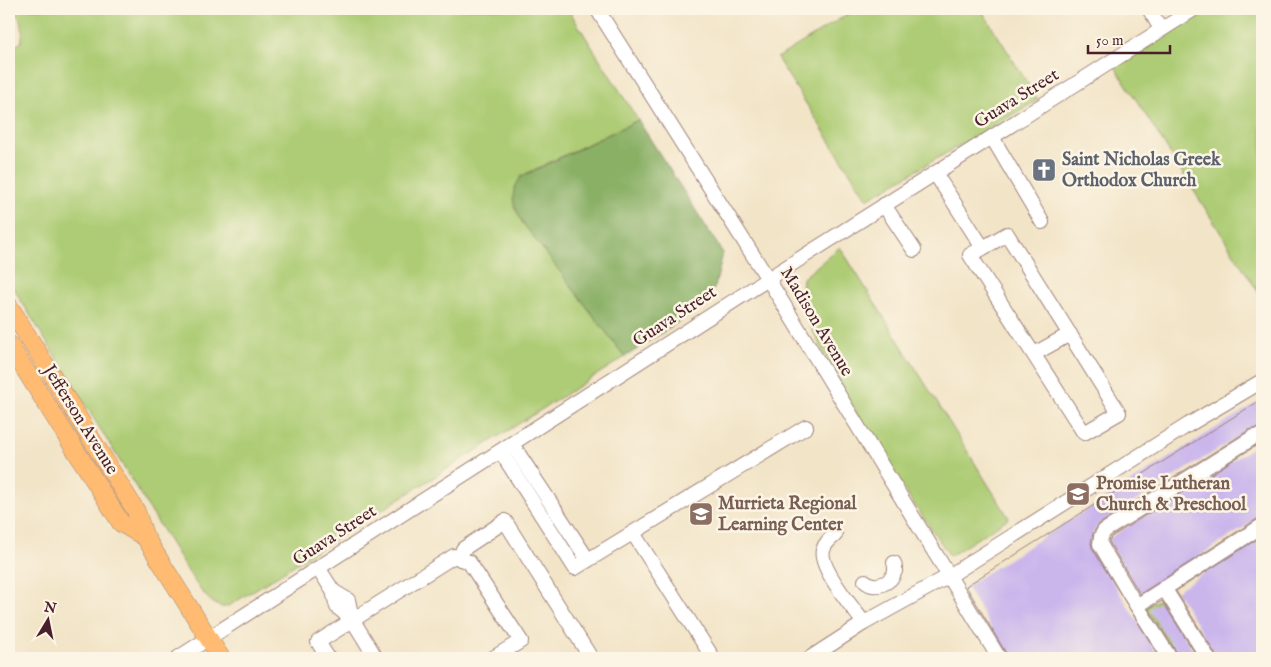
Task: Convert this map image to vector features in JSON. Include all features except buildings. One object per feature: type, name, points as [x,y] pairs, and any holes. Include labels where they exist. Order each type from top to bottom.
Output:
[{"type":"main road","name":"Jefferson Avenue","points":[[9,306],[136,511],[145,537],[221,658]]},
{"type":"main road","name":"Jefferson Avenue","points":[[9,344],[121,523],[145,537]]},
{"type":"street","name":"Madison Avenue","points":[[597,9],[768,279],[998,658]]},
{"type":"street","points":[[1149,9],[1161,29]]},
{"type":"street","name":"Guava Street","points":[[178,658],[768,279],[1194,9]]},
{"type":"street","points":[[992,137],[1042,222]]},
{"type":"street","points":[[935,173],[983,248]]},
{"type":"street","points":[[884,206],[914,250]]},
{"type":"street","points":[[1007,234],[1119,413],[1084,434],[970,255],[983,248],[1007,234]]},
{"type":"street","points":[[1034,354],[1070,334]]},
{"type":"street","points":[[810,658],[864,623],[949,576],[1188,425],[1262,381]]},
{"type":"street","points":[[506,448],[575,568],[806,427]]},
{"type":"street","points":[[1170,658],[1100,544],[1101,537],[1104,531],[1254,437],[1262,436]]},
{"type":"street","points":[[506,448],[588,560]]},
{"type":"street","points":[[460,558],[463,548],[505,521],[591,658]]},
{"type":"street","points":[[1137,606],[1262,526]]},
{"type":"street","points":[[633,533],[713,658]]},
{"type":"street","points":[[835,535],[826,542],[823,551],[823,561],[827,571],[864,623]]},
{"type":"street","points":[[328,658],[318,642],[454,556],[469,562],[521,641],[493,658]]},
{"type":"street","points":[[865,581],[875,586],[884,583],[891,578],[895,571],[894,563]]},
{"type":"street","points":[[319,569],[333,591],[336,607],[352,619],[376,658]]},
{"type":"street","points":[[1164,588],[1208,658]]},
{"type":"green space","points":[[11,9],[568,9],[638,120],[521,176],[514,206],[522,222],[625,357],[232,604],[224,607],[214,604],[204,594],[189,573],[9,281],[9,48],[21,43],[22,33],[22,24]]},
{"type":"green space","points":[[856,9],[981,9],[1038,100],[867,199],[777,58]]},
{"type":"green space","points":[[1206,9],[1262,9],[1262,298],[1114,65]]},
{"type":"green space","points":[[638,120],[723,253],[715,287],[698,309],[625,357],[522,222],[514,204],[513,194],[521,177]]},
{"type":"green space","points":[[840,247],[1009,518],[950,556],[905,491],[843,391],[797,299],[802,296],[803,278]]},
{"type":"green space","points":[[1162,598],[1164,600],[1157,609],[1186,658],[1178,658],[1145,607]]},
{"type":"place","name":"Saint Nicholas Greek Orthodox Church","points":[[1044,170]]},
{"type":"place","name":"Promise Lutheran Church & Preschool","points":[[1078,494]]},
{"type":"place","name":"Murrieta Regional Learning Center","points":[[701,514]]}]
